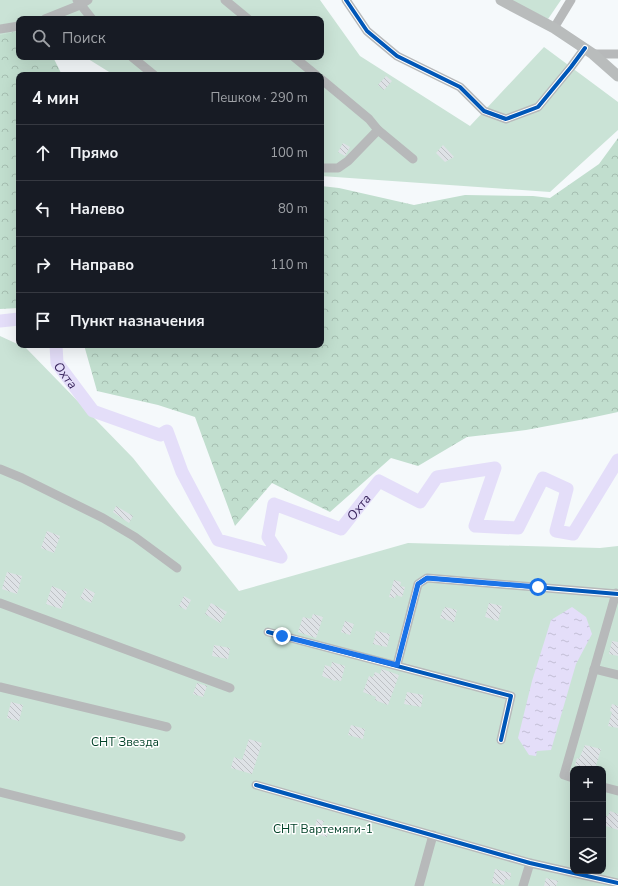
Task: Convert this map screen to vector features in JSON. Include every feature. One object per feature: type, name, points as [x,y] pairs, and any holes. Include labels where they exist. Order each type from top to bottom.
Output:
[{"type":"main road","points":[[501,0],[554,28],[589,51],[618,76]]},
{"type":"street","points":[[225,0],[244,16]]},
{"type":"street","points":[[346,0],[367,31],[397,56],[460,87],[484,111],[506,119],[538,107],[571,67],[589,51],[618,54]]},
{"type":"street","points":[[554,28],[571,0]]},
{"type":"street","points":[[52,16],[82,2],[90,16]]},
{"type":"street","points":[[0,29],[16,26]]},
{"type":"street","points":[[136,60],[150,72]]},
{"type":"street","points":[[298,60],[312,72]]},
{"type":"street","points":[[324,82],[369,119],[378,130],[413,159]]},
{"type":"street","points":[[324,168],[338,168],[348,161],[378,130]]},
{"type":"street","points":[[0,469],[22,478],[102,518],[136,537],[177,568]]},
{"type":"street","points":[[397,665],[418,584],[427,578],[617,593],[564,776],[570,777]]},
{"type":"street","points":[[0,603],[230,688]]},
{"type":"street","points":[[268,632],[511,696],[501,740]]},
{"type":"street","points":[[594,669],[618,675]]},
{"type":"street","points":[[0,687],[167,728]]},
{"type":"street","points":[[256,785],[530,863],[618,884]]},
{"type":"street","points":[[606,788],[618,792]]},
{"type":"street","points":[[0,792],[181,837]]},
{"type":"street","points":[[419,886],[433,835]]},
{"type":"street","points":[[523,886],[530,863]]},
{"type":"green space","points":[[0,0],[320,0],[360,56],[470,126],[544,47],[618,102],[618,130],[550,192],[324,176],[324,72],[109,72],[90,60],[324,60],[324,16],[16,16],[16,32],[0,35]]},
{"type":"green space","points":[[510,0],[561,0],[548,19]]},
{"type":"green space","points":[[16,31],[16,60],[54,60],[60,72],[16,72],[16,308],[0,309],[0,34]]},
{"type":"green space","points":[[618,138],[618,412],[526,430],[467,437],[418,466],[391,458],[330,512],[272,483],[235,526],[195,417],[158,405],[97,391],[85,348],[324,348],[324,186],[339,188],[414,205],[465,195],[533,196],[550,198],[599,164]]},
{"type":"green space","points":[[0,336],[16,343],[16,348],[26,348],[133,458],[239,591],[408,543],[600,548],[618,546],[618,886],[0,886]]},
{"type":"water","points":[[572,607],[586,617],[592,634],[576,664],[551,750],[537,751],[536,756],[529,755],[518,738],[532,681],[551,620]]},
{"type":"building","points":[[386,76],[392,81],[384,90],[378,85]]},
{"type":"building","points":[[343,143],[350,147],[345,156],[338,152]]},
{"type":"building","points":[[443,145],[454,157],[445,162],[436,153]]},
{"type":"building","points":[[116,506],[133,516],[129,523],[113,512]]},
{"type":"building","points":[[47,531],[60,536],[54,553],[41,548]]},
{"type":"building","points":[[7,572],[22,576],[17,594],[2,589]]},
{"type":"building","points":[[394,580],[401,582],[400,586],[405,587],[402,597],[396,595],[395,598],[389,597]]},
{"type":"building","points":[[52,586],[67,592],[61,609],[46,604]]},
{"type":"building","points":[[85,588],[95,593],[91,603],[80,598]]},
{"type":"building","points":[[184,596],[191,600],[186,610],[179,606]]},
{"type":"building","points":[[211,603],[227,612],[220,623],[205,614]]},
{"type":"building","points":[[489,603],[502,606],[498,621],[485,617]]},
{"type":"building","points":[[445,607],[457,610],[454,622],[440,618]]},
{"type":"building","points":[[313,614],[323,617],[316,638],[298,632],[303,617],[311,619]]},
{"type":"building","points":[[345,621],[354,624],[350,635],[341,632]]},
{"type":"building","points":[[376,631],[390,634],[387,647],[373,644]]},
{"type":"building","points":[[612,641],[618,642],[618,656],[609,654]]},
{"type":"building","points":[[214,645],[230,648],[228,659],[212,656]]},
{"type":"building","points":[[332,662],[345,666],[341,681],[335,681],[322,676],[325,665],[331,667]]},
{"type":"building","points":[[382,669],[399,675],[388,705],[375,700],[376,697],[363,692],[369,676],[373,677],[375,672],[380,674]]},
{"type":"building","points":[[197,683],[207,686],[203,697],[193,694]]},
{"type":"building","points":[[407,692],[423,695],[421,707],[404,704]]},
{"type":"building","points":[[11,702],[23,705],[19,721],[7,718]]},
{"type":"building","points":[[612,704],[618,706],[618,728],[608,726],[612,712],[610,711]]},
{"type":"building","points":[[351,725],[365,729],[363,739],[348,735]]},
{"type":"building","points":[[249,739],[262,743],[252,774],[231,768],[234,757],[242,760]]},
{"type":"building","points":[[585,745],[601,749],[596,766],[575,765],[577,758],[579,759]]},
{"type":"building","points":[[610,811],[618,814],[618,830],[606,826],[606,816],[608,816]]},
{"type":"building","points":[[317,819],[324,821],[322,825],[329,827],[327,837],[313,833]]},
{"type":"building","points":[[495,869],[511,873],[510,880],[505,879],[504,885],[492,883]]},
{"type":"building","points":[[546,878],[558,881],[556,886],[544,886]]},
{"type":"waterway","name":"Охта","points":[[0,321],[16,319]]},
{"type":"waterway","name":"Охта","points":[[56,348],[57,363],[93,411],[160,435],[167,431],[182,472],[218,540],[281,557],[268,537],[274,504],[341,529],[379,481],[420,502],[437,477],[495,468],[475,526],[518,528],[543,478],[567,489],[556,531],[573,534],[618,460]]},
{"type":"cycle path","points":[[346,0],[367,31],[397,56],[460,87],[484,111],[506,119],[538,107],[585,48]]},
{"type":"cycle path","points":[[397,665],[418,584],[427,578],[618,594]]},
{"type":"cycle path","points":[[268,632],[511,696],[501,740]]},
{"type":"cycle path","points":[[256,785],[530,863],[618,883]]},
{"type":"route","points":[[282,636],[397,665],[418,584],[427,578],[538,587]]},
{"type":"park label","name":"СНТ Звезда","points":[[125,742]]},
{"type":"park label","name":"СНТ Вартемяги-1","points":[[323,829]]}]
